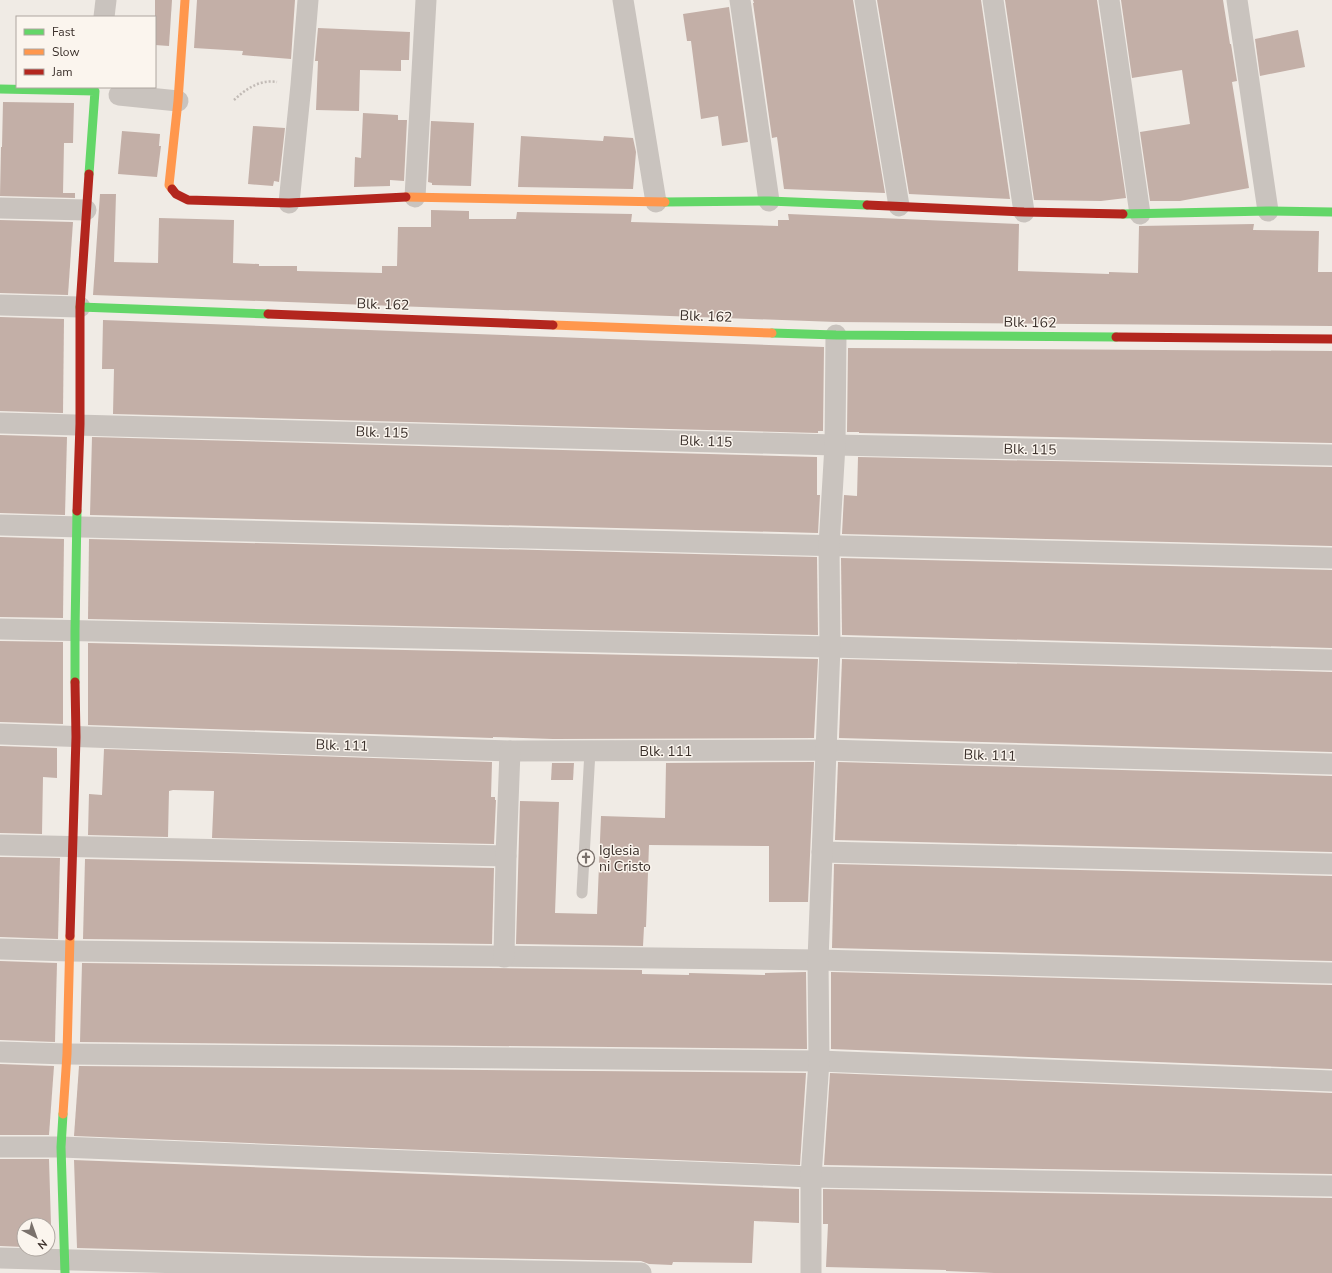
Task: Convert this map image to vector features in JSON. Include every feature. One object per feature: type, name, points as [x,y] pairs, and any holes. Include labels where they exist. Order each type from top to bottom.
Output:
[{"type":"street","points":[[104,16],[106,0]]},
{"type":"street","points":[[185,0],[178,101],[169,185],[176,194],[188,200],[289,203],[415,197],[656,202],[769,201],[1024,212],[1140,214],[1268,211],[1332,212]]},
{"type":"street","points":[[289,203],[308,0]]},
{"type":"street","points":[[415,197],[426,0]]},
{"type":"street","points":[[623,0],[656,202]]},
{"type":"street","points":[[740,0],[769,201]]},
{"type":"street","points":[[865,0],[899,206]]},
{"type":"street","points":[[992,0],[1024,212]]},
{"type":"street","points":[[1109,0],[1140,214]]},
{"type":"street","points":[[1237,0],[1268,211]]},
{"type":"street","points":[[0,89],[95,89],[80,307],[80,424],[76,527],[75,631],[76,737],[67,1054],[61,1147],[65,1266]]},
{"type":"street","points":[[119,95],[178,101]]},
{"type":"street","points":[[0,208],[86,210]]},
{"type":"street","points":[[0,305],[80,307]]},
{"type":"street","name":"Blk. 162","points":[[80,307],[836,334],[1332,339]]},
{"type":"street","points":[[811,1273],[811,1177],[819,1061],[818,960],[830,647],[829,546],[835,445],[836,334]]},
{"type":"street","name":"Blk. 115","points":[[0,423],[835,445],[1332,455]]},
{"type":"street","points":[[0,525],[1332,558]]},
{"type":"street","points":[[0,629],[830,647],[1332,660]]},
{"type":"street","name":"Blk. 111","points":[[0,734],[510,750],[826,750],[1332,764]]},
{"type":"street","points":[[504,957],[510,750]]},
{"type":"street","points":[[0,845],[506,856]]},
{"type":"street","points":[[822,852],[1332,864]]},
{"type":"street","points":[[0,949],[504,957],[818,960],[1332,973]]},
{"type":"street","points":[[0,1052],[67,1054],[819,1061],[1332,1081]]},
{"type":"street","points":[[0,1147],[61,1147],[811,1177],[1332,1186]]},
{"type":"street","points":[[0,1258],[65,1266],[367,1268],[641,1273]]},
{"type":"lane","points":[[582,893],[590,751]]},
{"type":"path","points":[[234,100],[242,93],[262,82],[273,81],[301,85]]},
{"type":"building","points":[[155,0],[172,0],[169,46],[156,45]]},
{"type":"building","points":[[197,0],[295,0],[291,59],[242,55],[243,51],[194,48]]},
{"type":"building","points":[[753,0],[853,0],[885,193],[784,189],[777,137],[772,138]]},
{"type":"building","points":[[877,0],[981,0],[1010,199],[909,194]]},
{"type":"building","points":[[1005,0],[1097,0],[1126,198],[1101,201],[1034,200]]},
{"type":"building","points":[[1121,0],[1223,0],[1237,81],[1232,82],[1249,188],[1180,201],[1150,201],[1140,132],[1190,124],[1182,70],[1132,78]]},
{"type":"building","points":[[729,7],[748,142],[722,146],[718,116],[701,119],[691,41],[687,41],[683,14]]},
{"type":"building","points":[[318,28],[410,32],[409,60],[401,60],[401,71],[360,70],[359,111],[316,110],[318,61],[315,61]]},
{"type":"building","points":[[1298,30],[1305,67],[1260,76],[1255,39]]},
{"type":"building","points":[[3,102],[74,103],[73,143],[64,143],[63,193],[75,193],[75,198],[0,196]]},
{"type":"building","points":[[363,113],[398,115],[398,120],[407,120],[404,181],[390,180],[390,186],[354,187],[355,157],[361,158]]},
{"type":"building","points":[[431,121],[474,123],[471,186],[432,185],[432,183],[428,182]]},
{"type":"building","points":[[253,126],[285,128],[279,182],[274,181],[273,186],[248,184]]},
{"type":"building","points":[[122,131],[160,134],[159,146],[161,146],[157,177],[118,174]]},
{"type":"building","points":[[521,136],[603,141],[604,136],[633,138],[636,152],[633,189],[518,187]]},
{"type":"building","points":[[100,194],[116,194],[114,262],[158,263],[159,218],[234,220],[233,263],[259,264],[259,266],[297,266],[297,271],[382,273],[382,266],[397,266],[398,227],[431,227],[431,210],[469,211],[469,219],[516,219],[517,212],[632,214],[631,222],[778,226],[778,220],[789,220],[788,214],[1019,224],[1018,271],[1109,274],[1109,272],[1138,273],[1139,226],[1254,224],[1253,230],[1319,231],[1318,272],[1332,272],[1332,326],[836,322],[93,295]]},
{"type":"building","points":[[0,220],[73,222],[68,295],[0,293]]},
{"type":"building","points":[[0,317],[64,319],[63,413],[0,411]]},
{"type":"building","points":[[103,320],[824,347],[823,431],[818,431],[818,433],[113,414],[114,369],[102,369]]},
{"type":"building","points":[[848,348],[1332,351],[1332,443],[847,432]]},
{"type":"building","points":[[0,435],[67,437],[65,515],[0,513]]},
{"type":"building","points":[[92,437],[817,457],[817,495],[820,495],[818,533],[90,515]]},
{"type":"building","points":[[858,457],[1332,467],[1332,546],[842,534],[844,495],[857,496]]},
{"type":"building","points":[[0,537],[64,539],[63,618],[0,617]]},
{"type":"building","points":[[89,539],[817,557],[818,635],[88,619]]},
{"type":"building","points":[[841,558],[1332,570],[1332,648],[842,635]]},
{"type":"building","points":[[0,641],[63,642],[63,724],[0,722]]},
{"type":"building","points":[[88,643],[818,659],[814,738],[493,738],[88,725]]},
{"type":"building","points":[[842,659],[1332,672],[1332,752],[839,738]]},
{"type":"building","points":[[0,746],[57,748],[57,778],[43,777],[42,834],[0,833]]},
{"type":"building","points":[[104,749],[492,762],[491,797],[495,797],[496,800],[494,844],[212,838],[214,791],[173,790],[169,791],[168,837],[88,835],[89,794],[102,795]]},
{"type":"building","points":[[814,762],[808,902],[769,902],[769,846],[649,845],[646,927],[644,927],[643,946],[516,944],[520,801],[559,802],[555,913],[597,914],[601,816],[665,818],[666,763]]},
{"type":"building","points":[[838,762],[1332,776],[1332,852],[835,840]]},
{"type":"building","points":[[552,763],[574,763],[573,780],[551,780]]},
{"type":"building","points":[[0,857],[60,858],[58,939],[0,937]]},
{"type":"building","points":[[85,859],[494,868],[492,944],[83,939]]},
{"type":"building","points":[[834,864],[1332,876],[1332,961],[832,948]]},
{"type":"building","points":[[0,961],[57,963],[55,1042],[0,1040]]},
{"type":"building","points":[[82,963],[642,970],[642,974],[689,975],[689,973],[765,975],[765,973],[806,972],[807,1049],[80,1042]]},
{"type":"building","points":[[831,972],[1332,985],[1332,1069],[831,1049]]},
{"type":"building","points":[[0,1064],[54,1066],[49,1135],[0,1135]]},
{"type":"building","points":[[79,1066],[806,1073],[800,1165],[74,1136]]},
{"type":"building","points":[[830,1073],[1332,1093],[1332,1174],[824,1165]]},
{"type":"building","points":[[0,1159],[49,1159],[51,1217],[16,1217],[16,1247],[0,1246]]},
{"type":"building","points":[[74,1160],[799,1189],[799,1223],[754,1221],[752,1263],[673,1262],[672,1265],[649,1264],[641,1261],[367,1256],[77,1248]]},
{"type":"building","points":[[823,1189],[1332,1198],[1332,1273],[994,1273],[946,1270],[826,1267],[828,1224],[823,1224]]},
{"type":"traffic: fast","points":[[0,89],[95,91],[89,174]]},
{"type":"traffic: fast","points":[[665,202],[769,201],[867,205]]},
{"type":"traffic: fast","points":[[1123,214],[1268,211],[1332,212]]},
{"type":"traffic: fast","points":[[80,307],[268,314]]},
{"type":"traffic: fast","points":[[772,333],[836,335],[1116,337]]},
{"type":"traffic: fast","points":[[75,682],[77,511]]},
{"type":"traffic: fast","points":[[63,1114],[61,1147],[65,1273]]},
{"type":"traffic: slow","points":[[172,189],[169,185],[178,101],[185,0]]},
{"type":"traffic: slow","points":[[406,197],[665,202]]},
{"type":"traffic: slow","points":[[553,325],[772,333]]},
{"type":"traffic: slow","points":[[63,1114],[67,1054],[70,936]]},
{"type":"traffic: jam","points":[[77,511],[80,424],[80,307],[89,174]]},
{"type":"traffic: jam","points":[[172,189],[176,194],[188,200],[289,203],[406,197]]},
{"type":"traffic: jam","points":[[867,205],[1024,212],[1123,214]]},
{"type":"traffic: jam","points":[[268,314],[553,325]]},
{"type":"traffic: jam","points":[[1116,337],[1332,339]]},
{"type":"traffic: jam","points":[[70,936],[76,737],[75,682]]},
{"type":"place","name":"Iglesia ni Cristo","points":[[586,858]]}]
